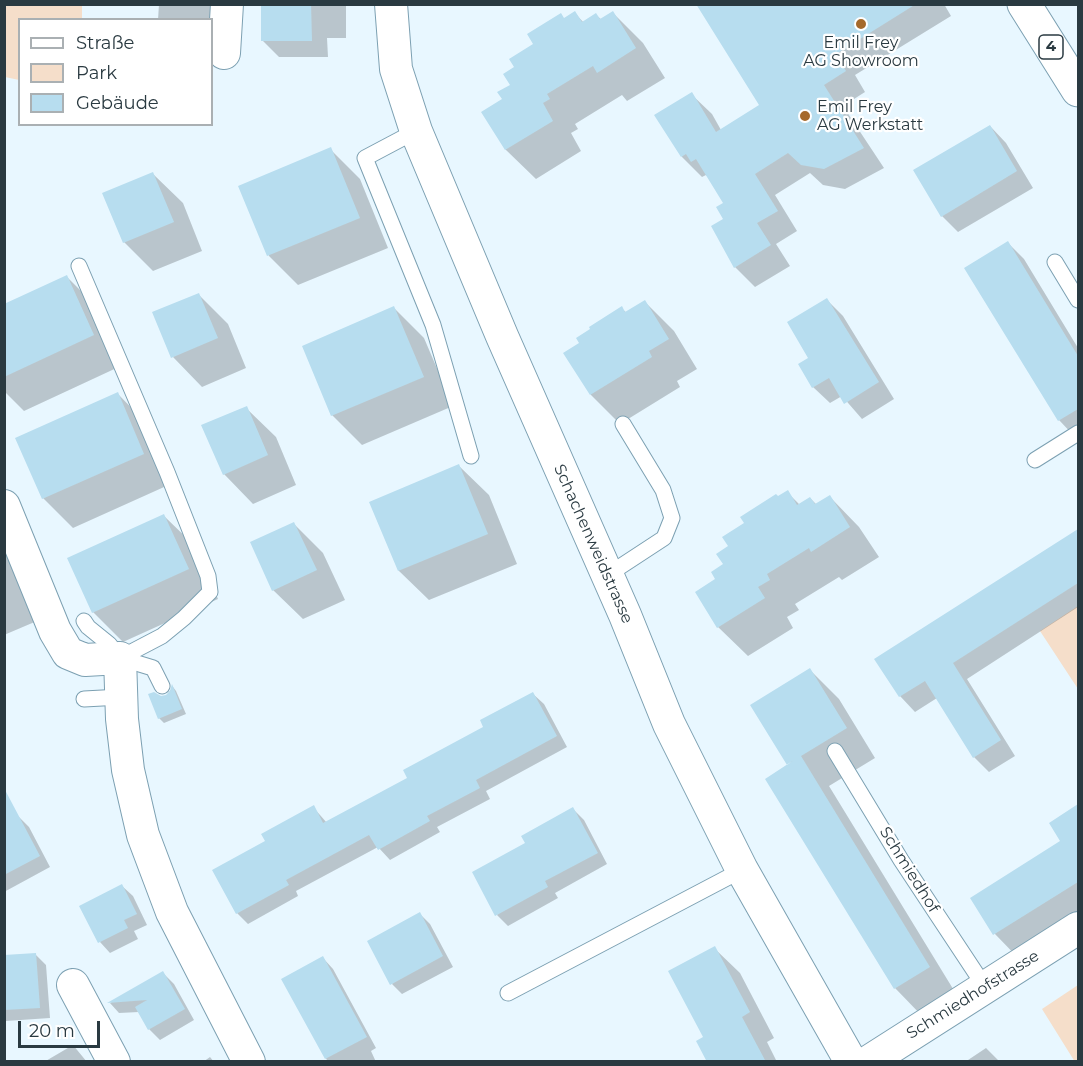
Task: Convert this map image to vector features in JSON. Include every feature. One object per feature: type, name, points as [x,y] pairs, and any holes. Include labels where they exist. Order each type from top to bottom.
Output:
[{"type":"main road","name":"4","points":[[1024,4],[1078,90]]},
{"type":"street","points":[[224,53],[227,4]]},
{"type":"street","name":"Schachenweidstrasse","points":[[391,4],[396,69],[416,131],[669,724],[742,870],[851,1062]]},
{"type":"street","points":[[4,506],[55,631],[68,653],[85,660],[120,658],[122,719],[128,770],[143,835],[172,912],[249,1062]]},
{"type":"street","name":"Schmiedhofstrasse","points":[[868,1062],[1078,928]]},
{"type":"street","points":[[73,985],[114,1062]]},
{"type":"lane","points":[[416,131],[366,158],[433,325],[471,456]]},
{"type":"lane","points":[[1055,262],[1078,300]]},
{"type":"lane","points":[[79,266],[167,472],[208,576],[210,592],[162,636],[120,658]]},
{"type":"lane","points":[[606,576],[664,538],[672,518],[663,490],[623,424]]},
{"type":"lane","points":[[1035,460],[1078,433]]},
{"type":"lane","points":[[84,621],[109,644],[120,658],[150,666],[162,686]]},
{"type":"lane","points":[[84,699],[121,697]]},
{"type":"lane","name":"Schmiedhof","points":[[835,751],[901,860],[985,987]]},
{"type":"lane","points":[[508,993],[742,870]]},
{"type":"green space","points":[[4,5],[82,5],[82,18],[18,18],[18,80],[5,77]]},
{"type":"green space","points":[[1078,606],[1078,689],[1040,631]]},
{"type":"green space","points":[[1078,985],[1078,1061],[1075,1062],[1042,1009]]},
{"type":"building","points":[[261,4],[311,4],[312,41],[261,41]]},
{"type":"building","points":[[696,4],[916,4],[836,54],[846,71],[824,85],[864,148],[824,169],[801,165],[788,153],[755,174],[778,211],[757,223],[771,245],[734,268],[711,226],[723,219],[716,207],[723,203],[696,159],[691,162],[686,154],[681,157],[654,115],[692,92],[716,132],[759,105]]},
{"type":"building","points":[[575,11],[582,22],[596,13],[600,19],[613,11],[636,48],[597,73],[593,66],[547,94],[550,99],[543,103],[553,121],[505,150],[481,112],[502,99],[497,92],[510,85],[503,74],[514,67],[509,59],[533,44],[527,34],[561,13],[564,18]]},
{"type":"building","points":[[990,125],[1017,171],[941,217],[913,170]]},
{"type":"building","points":[[331,147],[360,218],[267,256],[238,186]]},
{"type":"building","points":[[153,172],[174,222],[123,243],[102,193]]},
{"type":"building","points":[[1008,241],[1078,356],[1078,409],[1058,421],[964,268]]},
{"type":"building","points":[[67,275],[94,335],[4,377],[4,304]]},
{"type":"building","points":[[199,293],[218,338],[171,358],[152,312]]},
{"type":"building","points":[[827,298],[879,382],[844,404],[829,378],[812,388],[798,364],[808,358],[787,322]]},
{"type":"building","points":[[645,300],[669,339],[649,351],[652,357],[590,395],[563,353],[579,343],[576,338],[590,329],[589,327],[622,306],[625,312]]},
{"type":"building","points":[[394,306],[424,377],[331,416],[302,346]]},
{"type":"building","points":[[118,392],[144,454],[42,499],[15,438]]},
{"type":"building","points":[[247,406],[268,455],[223,475],[201,425]]},
{"type":"building","points":[[459,464],[488,534],[398,571],[369,502]]},
{"type":"building","points":[[788,490],[797,505],[810,497],[815,504],[830,495],[850,527],[811,552],[809,548],[767,574],[770,580],[758,587],[765,598],[717,628],[695,592],[715,579],[711,572],[723,564],[716,554],[728,546],[722,537],[744,523],[740,517],[776,494],[778,496]]},
{"type":"building","points":[[164,514],[189,569],[92,613],[67,558]]},
{"type":"building","points":[[294,522],[317,570],[272,591],[250,542]]},
{"type":"building","points":[[1078,529],[1078,583],[953,663],[1001,740],[973,758],[925,681],[899,697],[874,659]]},
{"type":"building","points":[[810,668],[847,728],[801,756],[930,967],[894,989],[765,779],[787,765],[750,705]]},
{"type":"building","points":[[172,684],[182,709],[158,719],[148,694],[154,692],[161,696],[166,695]]},
{"type":"building","points":[[533,692],[557,736],[476,780],[480,788],[427,816],[430,821],[378,850],[369,835],[286,880],[289,885],[236,914],[212,870],[265,841],[261,834],[314,805],[323,823],[407,778],[403,770],[483,727],[480,720]]},
{"type":"building","points":[[4,788],[40,856],[4,875]]},
{"type":"building","points":[[1078,804],[1078,882],[993,935],[970,898],[1060,841],[1049,823]]},
{"type":"building","points":[[573,807],[598,853],[545,881],[548,887],[495,916],[472,872],[525,843],[521,836]]},
{"type":"building","points":[[122,884],[137,914],[124,920],[128,928],[98,943],[79,906]]},
{"type":"building","points":[[420,912],[443,956],[390,985],[367,941]]},
{"type":"building","points":[[715,946],[750,1012],[742,1017],[766,1062],[707,1062],[696,1041],[703,1037],[668,971]]},
{"type":"building","points":[[36,953],[40,1008],[4,1010],[4,955]]},
{"type":"building","points":[[323,956],[367,1037],[325,1059],[281,979]]},
{"type":"building","points":[[163,971],[185,1009],[148,1030],[135,1007],[147,1000],[107,1003]]},
{"type":"place","name":"Emil Frey AG Showroom","points":[[861,24]]},
{"type":"place","name":"Emil Frey AG Werkstatt","points":[[805,116]]}]
